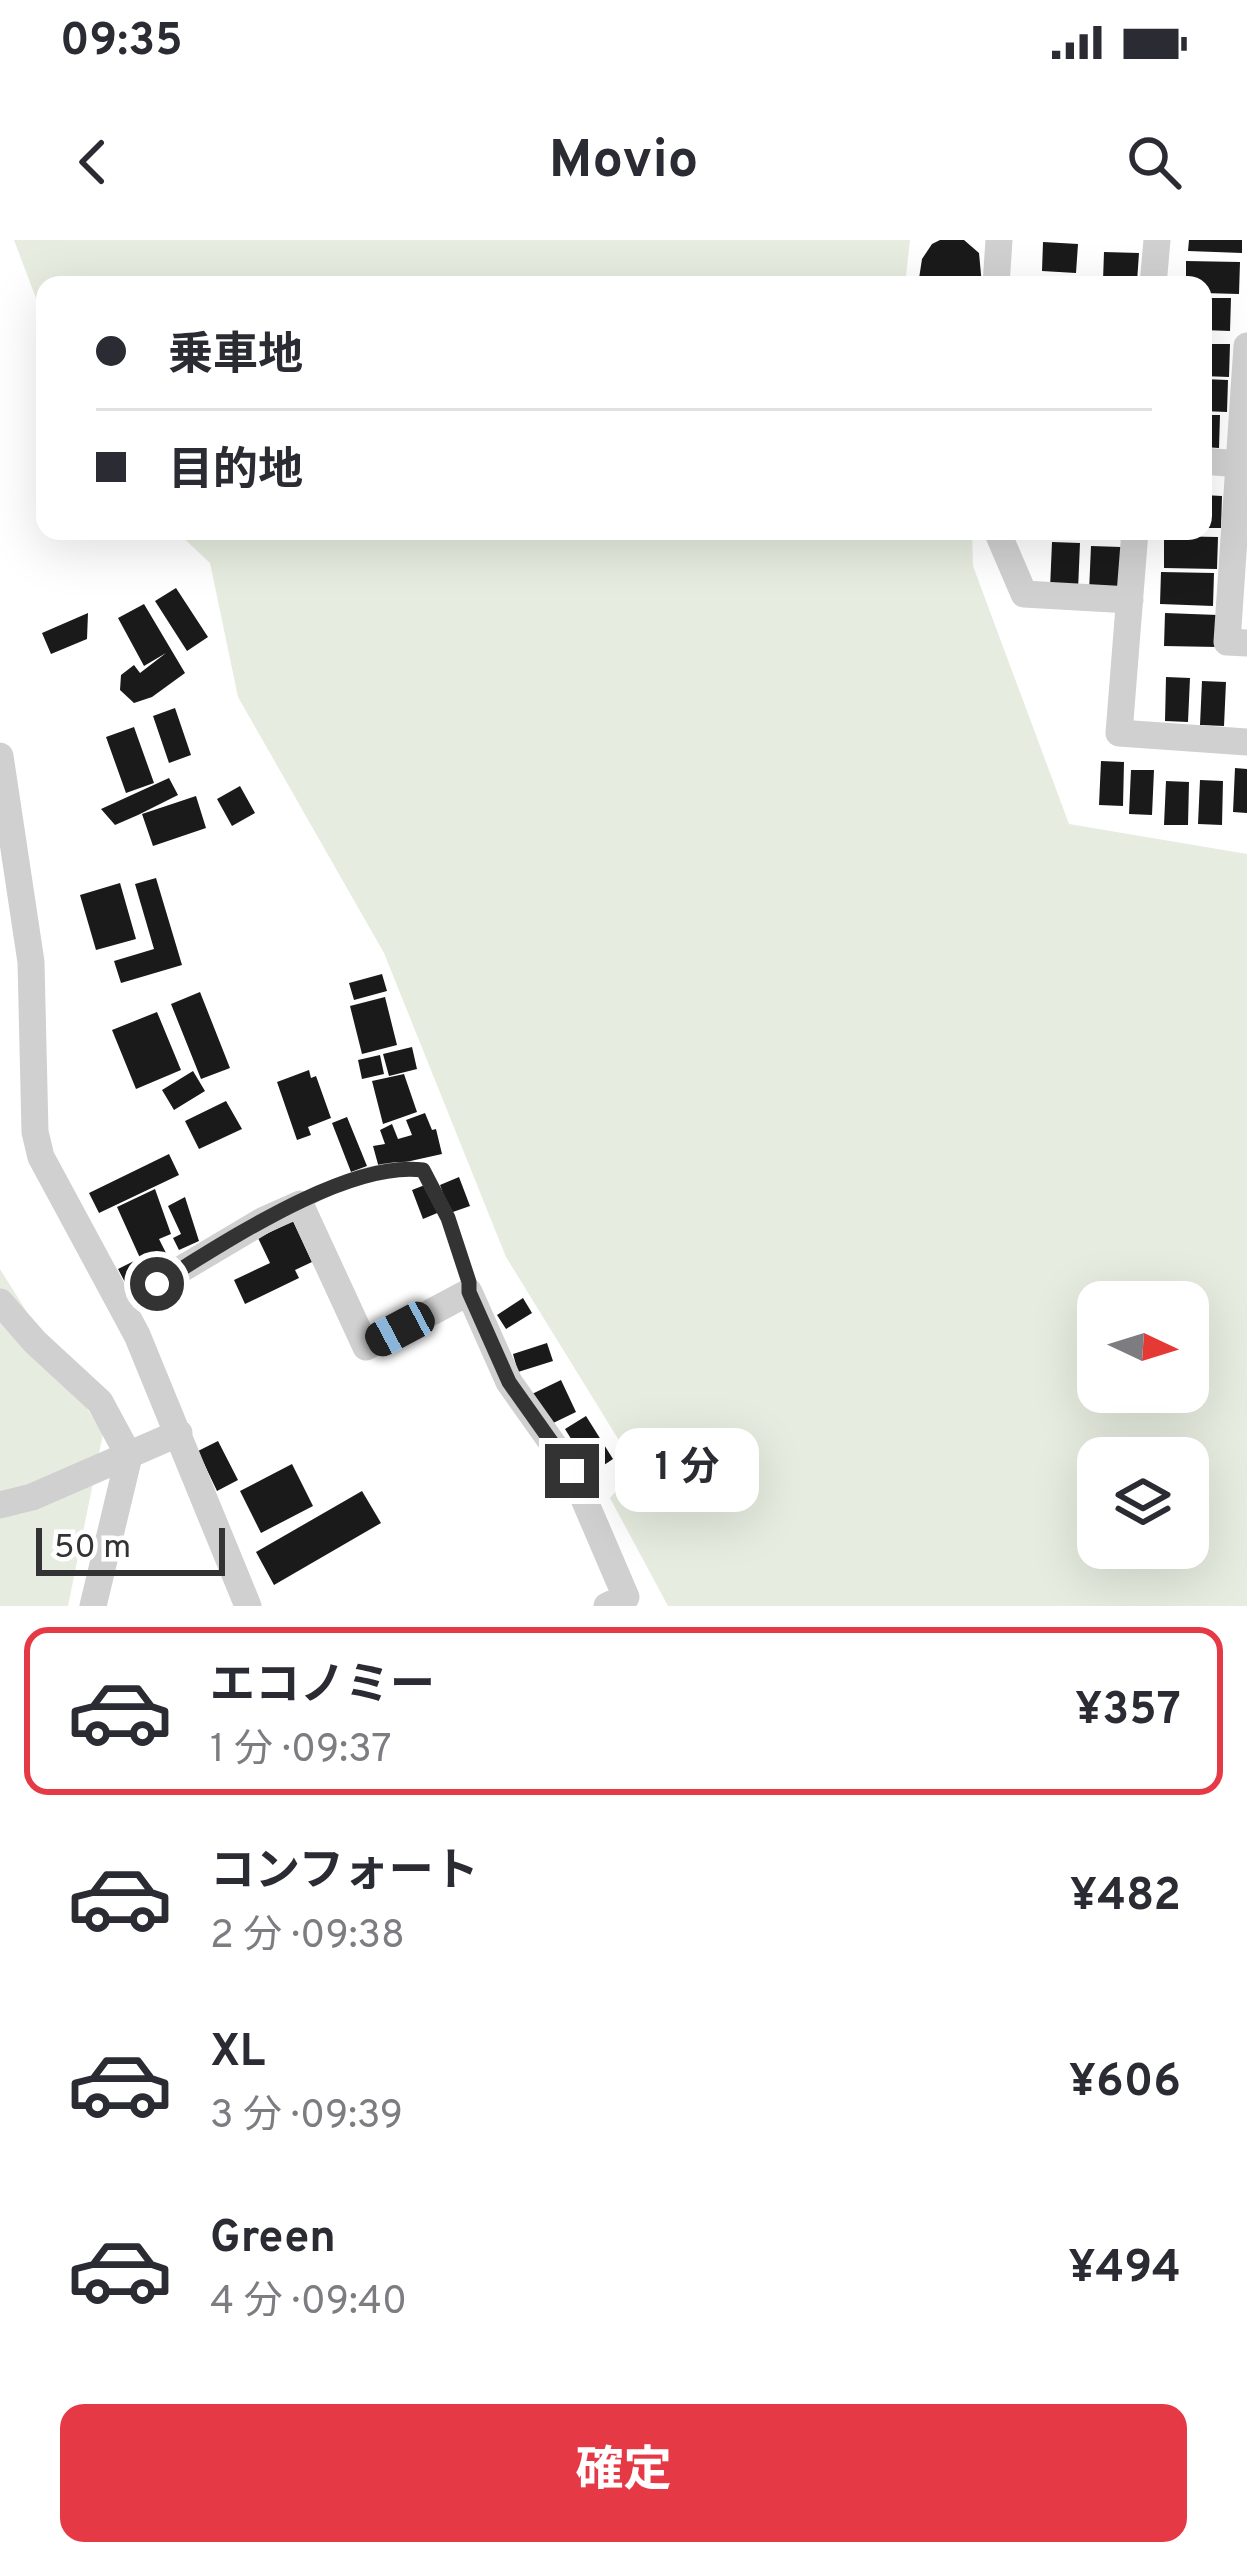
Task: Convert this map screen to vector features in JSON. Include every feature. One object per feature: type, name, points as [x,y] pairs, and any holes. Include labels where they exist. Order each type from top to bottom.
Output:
[{"type":"street","points":[[997,276],[999,240]]},
{"type":"street","points":[[1154,276],[1156,240]]},
{"type":"street","points":[[1247,346],[1227,642],[1247,643]]},
{"type":"street","points":[[1212,462],[1239,464]]},
{"type":"street","points":[[1001,540],[1024,594],[1130,600]]},
{"type":"street","points":[[1134,540],[1119,733],[1247,742]]},
{"type":"street","points":[[0,756],[31,962],[35,1132],[41,1157],[121,1305],[179,1432],[248,1606]]},
{"type":"street","points":[[121,1305],[264,1220],[300,1204],[366,1347],[469,1292],[509,1382],[572,1471],[626,1597],[607,1606]]},
{"type":"street","points":[[0,1302],[100,1402],[129,1456],[93,1606]]},
{"type":"street","points":[[0,1505],[32,1497],[179,1432]]},
{"type":"lane","points":[[300,1204],[377,1171],[423,1170],[448,1218],[469,1292]]},
{"type":"shaded area","points":[[14,240],[910,240],[906,276],[36,276],[36,298]]},
{"type":"shaded area","points":[[186,540],[972,540],[973,566],[1069,824],[1247,854],[1247,1606],[668,1606],[610,1498],[636,1468],[506,1257],[384,953],[238,697],[210,563]]},
{"type":"shaded area","points":[[0,1269],[103,1434],[68,1606],[0,1606]]},
{"type":"building","points":[[940,240],[964,240],[979,253],[981,276],[919,276],[922,259]]},
{"type":"building","points":[[1189,240],[1242,240],[1242,253],[1188,251]]},
{"type":"building","points":[[1043,242],[1078,244],[1076,273],[1042,271]]},
{"type":"building","points":[[1104,252],[1139,253],[1137,276],[1103,276]]},
{"type":"building","points":[[1186,261],[1240,262],[1239,294],[1212,293],[1212,276],[1186,276]]},
{"type":"building","points":[[1212,298],[1231,298],[1230,331],[1212,330]]},
{"type":"building","points":[[1212,344],[1230,344],[1229,377],[1212,376]]},
{"type":"building","points":[[1212,379],[1228,380],[1227,412],[1212,411]]},
{"type":"building","points":[[1212,415],[1220,415],[1219,448],[1212,448]]},
{"type":"building","points":[[1212,495],[1222,496],[1221,528],[1212,528]]},
{"type":"building","points":[[1218,537],[1217,569],[1164,568],[1164,540]]},
{"type":"building","points":[[1052,542],[1080,543],[1078,590],[1050,589]]},
{"type":"building","points":[[1091,546],[1121,547],[1119,593],[1089,592]]},
{"type":"building","points":[[1161,572],[1214,573],[1213,606],[1160,604]]},
{"type":"building","points":[[176,588],[208,637],[187,651],[155,601]]},
{"type":"building","points":[[144,604],[185,673],[152,697],[134,703],[120,690],[121,675],[134,665],[140,673],[166,653],[144,666],[118,618]]},
{"type":"building","points":[[88,613],[87,639],[51,654],[42,633]]},
{"type":"building","points":[[1165,613],[1218,615],[1217,647],[1164,646]]},
{"type":"building","points":[[1166,677],[1190,678],[1188,722],[1165,721]]},
{"type":"building","points":[[1202,681],[1226,682],[1224,726],[1200,725]]},
{"type":"building","points":[[175,708],[191,755],[169,763],[153,716]]},
{"type":"building","points":[[134,727],[154,783],[126,793],[106,737]]},
{"type":"building","points":[[1101,761],[1124,762],[1123,806],[1099,805]]},
{"type":"building","points":[[1235,768],[1247,769],[1247,813],[1233,812]]},
{"type":"building","points":[[1131,770],[1154,770],[1152,815],[1129,814]]},
{"type":"building","points":[[169,778],[178,795],[138,815],[115,825],[101,809]]},
{"type":"building","points":[[1200,780],[1223,781],[1222,825],[1198,824]]},
{"type":"building","points":[[1166,781],[1189,782],[1188,825],[1164,825]]},
{"type":"building","points":[[240,786],[255,813],[232,826],[217,799]]},
{"type":"building","points":[[196,796],[206,828],[153,846],[142,814]]},
{"type":"building","points":[[156,878],[182,965],[121,983],[114,961],[154,949],[135,884]]},
{"type":"building","points":[[120,883],[136,939],[96,950],[80,895]]},
{"type":"building","points":[[382,974],[387,991],[354,1000],[349,983]]},
{"type":"building","points":[[200,992],[230,1068],[201,1079],[171,1004]]},
{"type":"building","points":[[385,997],[397,1045],[362,1054],[350,1006]]},
{"type":"building","points":[[157,1012],[181,1070],[136,1089],[112,1030]]},
{"type":"building","points":[[412,1047],[417,1069],[389,1076],[383,1054]]},
{"type":"building","points":[[380,1055],[384,1074],[362,1079],[358,1060]]},
{"type":"building","points":[[309,1070],[311,1078],[316,1076],[331,1118],[308,1127],[311,1135],[297,1140],[277,1082]]},
{"type":"building","points":[[193,1071],[205,1091],[174,1110],[162,1090]]},
{"type":"building","points":[[404,1074],[417,1112],[383,1124],[372,1081]]},
{"type":"building","points":[[226,1101],[242,1129],[199,1149],[185,1121]]},
{"type":"building","points":[[425,1113],[432,1130],[436,1129],[442,1154],[379,1168],[373,1146],[385,1144],[380,1130],[392,1124],[398,1139],[412,1135],[406,1120]]},
{"type":"building","points":[[347,1117],[367,1166],[351,1172],[332,1123]]},
{"type":"building","points":[[169,1154],[179,1175],[99,1213],[89,1193]]},
{"type":"building","points":[[459,1177],[470,1206],[450,1213],[440,1185]]},
{"type":"building","points":[[430,1183],[442,1211],[423,1219],[412,1190]]},
{"type":"building","points":[[155,1189],[171,1234],[159,1239],[169,1259],[158,1265],[161,1271],[128,1288],[118,1269],[140,1258],[117,1207]]},
{"type":"building","points":[[185,1197],[199,1241],[179,1250],[173,1238],[181,1234],[168,1206]]},
{"type":"building","points":[[293,1221],[312,1262],[295,1270],[299,1278],[245,1304],[234,1280],[270,1263],[258,1238]]},
{"type":"building","points":[[523,1298],[532,1313],[506,1329],[497,1315]]},
{"type":"building","points":[[547,1343],[553,1361],[518,1372],[513,1354]]},
{"type":"building","points":[[561,1380],[576,1412],[547,1426],[532,1394]]},
{"type":"building","points":[[586,1416],[613,1459],[592,1473],[565,1429]]},
{"type":"building","points":[[218,1441],[238,1480],[217,1491],[198,1451]]},
{"type":"building","points":[[292,1464],[313,1506],[261,1533],[240,1491]]},
{"type":"building","points":[[362,1491],[381,1523],[274,1585],[256,1552]]},
{"type":"route","points":[[157,1284],[314,1196],[377,1171],[423,1170],[448,1218],[469,1292],[509,1382],[572,1471]]}]
